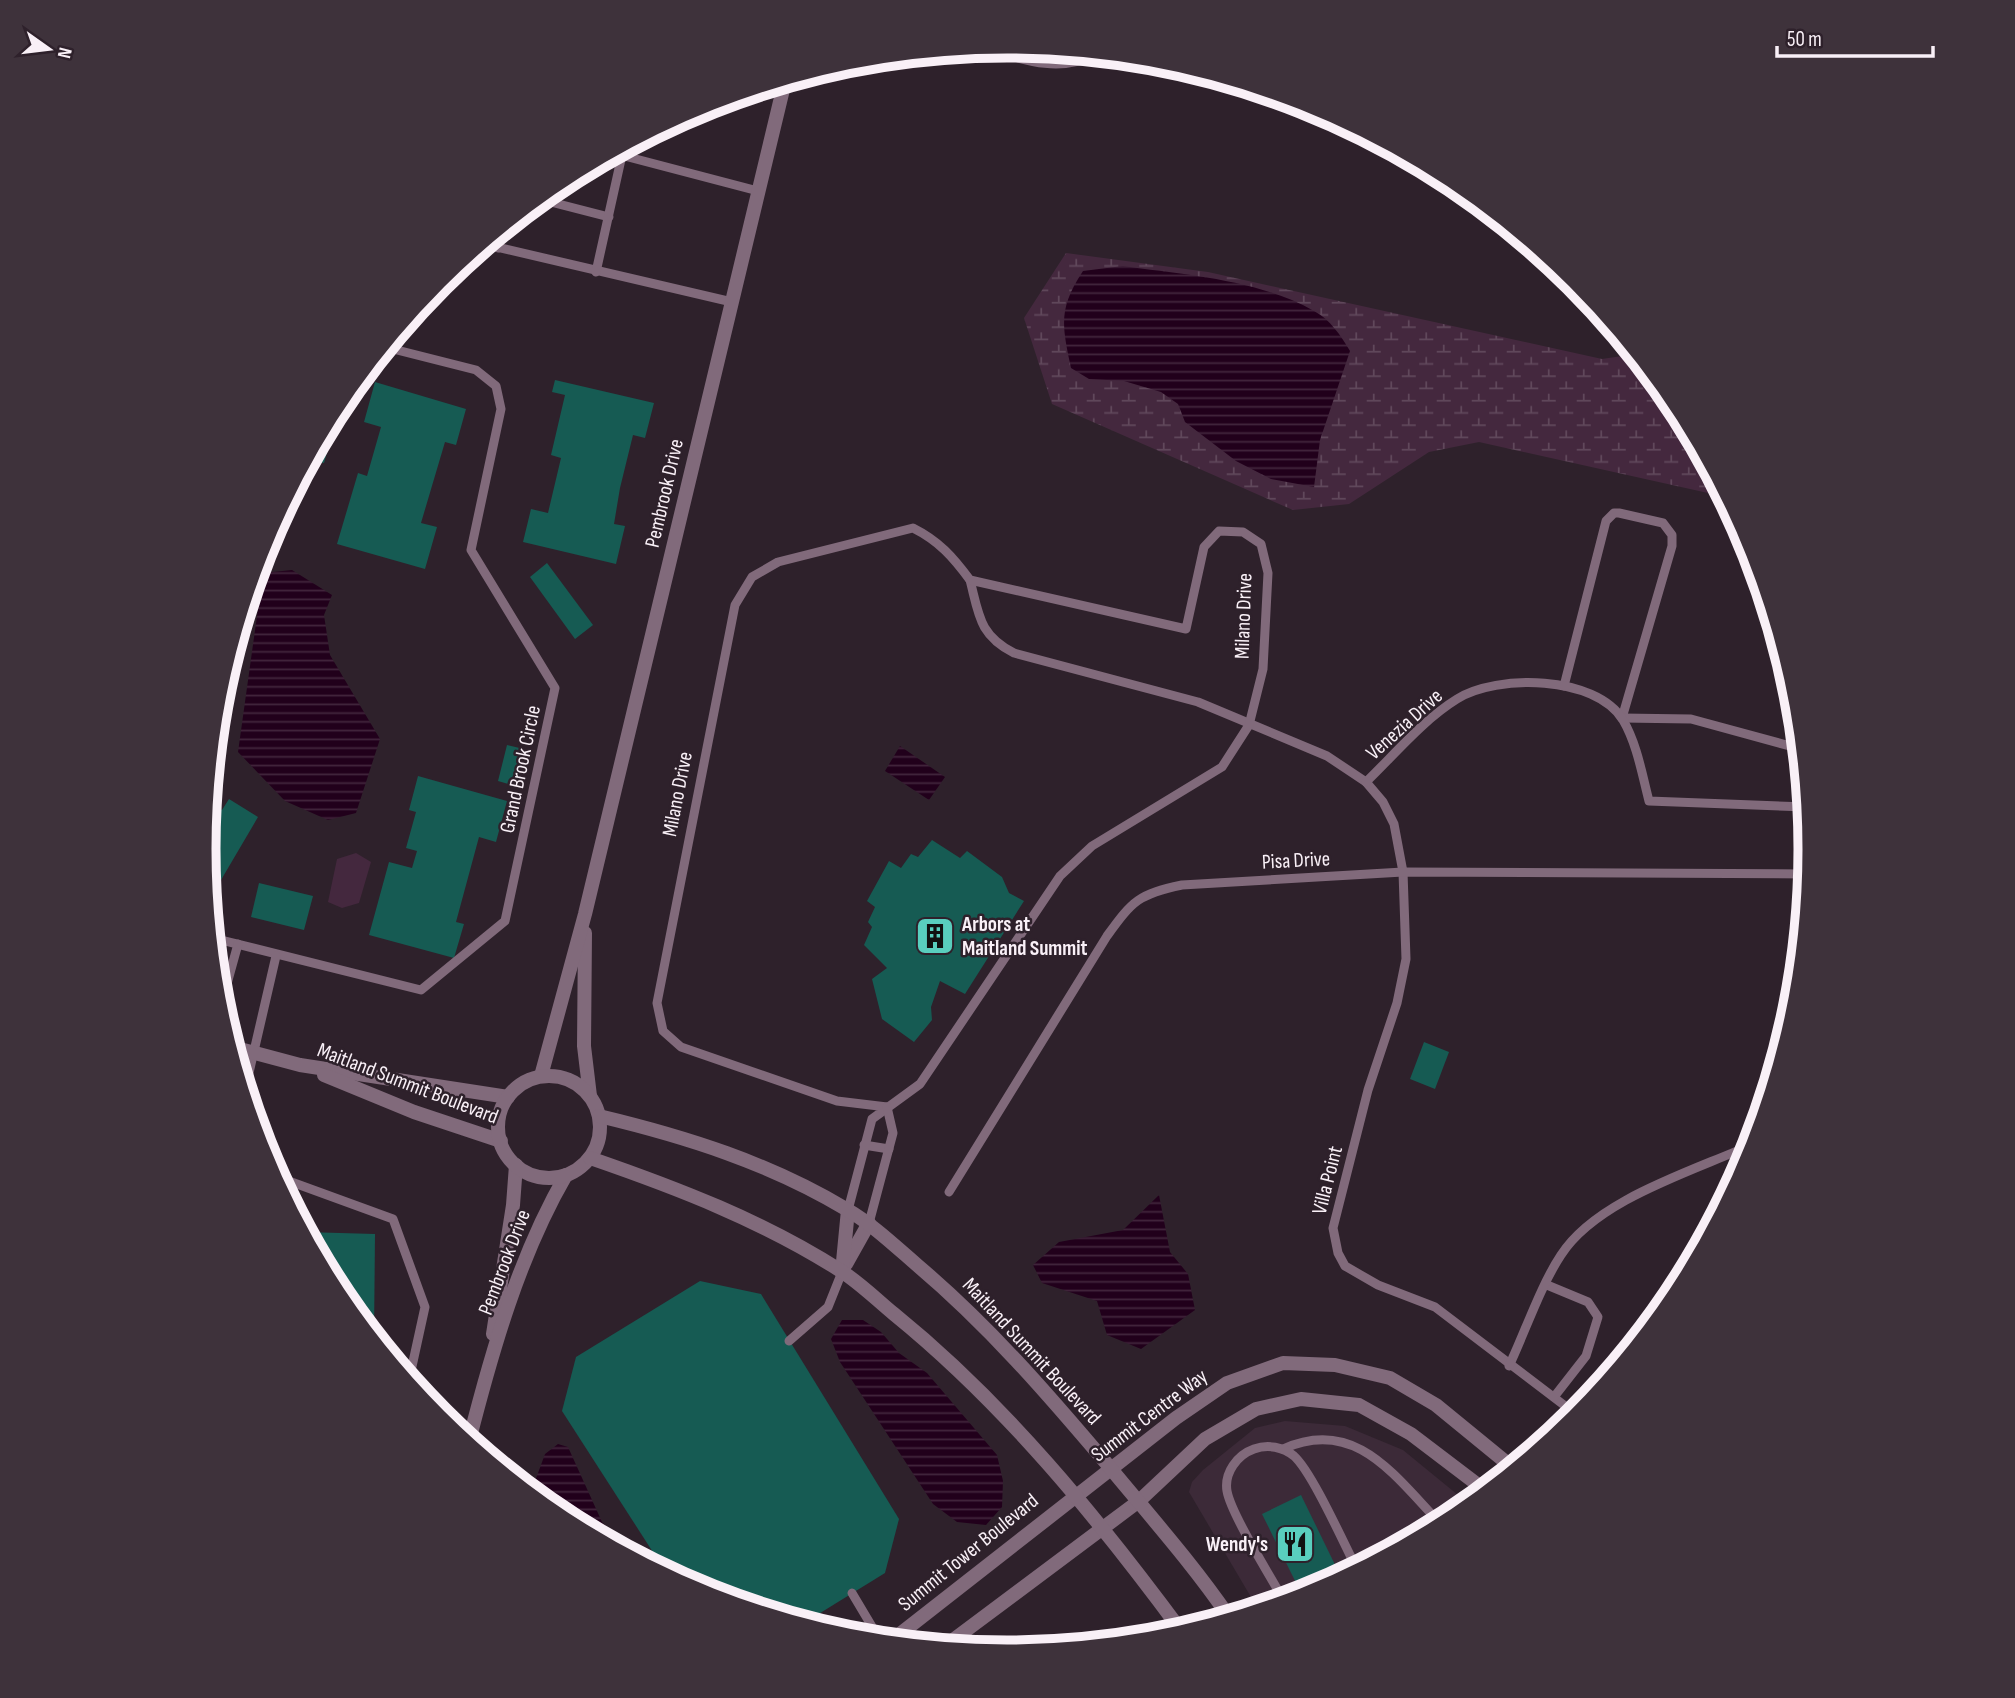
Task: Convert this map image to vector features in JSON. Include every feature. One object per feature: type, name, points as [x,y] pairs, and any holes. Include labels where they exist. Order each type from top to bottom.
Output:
[{"type":"street","points":[[1028,58],[1037,61],[1070,60]]},
{"type":"street","name":"Pembrook Drive","points":[[541,1076],[585,914],[783,91]]},
{"type":"street","name":"Pembrook Drive","points":[[585,914],[584,1046],[590,1096]]},
{"type":"street","name":"Maitland Summit Boulevard","points":[[242,1050],[300,1065],[508,1097]]},
{"type":"street","name":"Maitland Summit Boulevard","points":[[300,1065],[414,1112],[500,1141]]},
{"type":"street","points":[[541,1076],[559,1076],[575,1083],[590,1096],[600,1116],[598,1142],[590,1158],[566,1175],[548,1178],[531,1175],[516,1165],[500,1141],[500,1113],[508,1097],[524,1082],[541,1076]]},
{"type":"street","name":"Maitland Summit Boulevard","points":[[600,1116],[683,1136],[759,1164],[869,1223],[975,1315],[1195,1567],[1224,1609]]},
{"type":"street","points":[[590,1158],[694,1195],[760,1226],[842,1272],[950,1360],[998,1407],[1102,1530],[1174,1622]]},
{"type":"street","name":"Pembrook Drive","points":[[472,1430],[488,1366],[513,1205],[516,1165]]},
{"type":"street","name":"Pembrook Drive","points":[[488,1366],[544,1214],[566,1175]]},
{"type":"street","name":"Milano Drive","points":[[842,1272],[848,1210]]},
{"type":"street","points":[[842,1272],[869,1223]]},
{"type":"street","name":"Summit Centre Way","points":[[1072,1496],[1112,1470],[1176,1418],[1227,1383],[1283,1363],[1335,1365],[1390,1378],[1436,1405],[1506,1463]]},
{"type":"street","points":[[955,1639],[1139,1501],[1205,1440],[1256,1409],[1301,1399],[1359,1405],[1411,1434],[1478,1485]]},
{"type":"street","name":"Summit Tower Boulevard","points":[[901,1633],[1072,1496]]},
{"type":"lane","points":[[626,156],[758,191]]},
{"type":"lane","points":[[596,272],[617,161]]},
{"type":"lane","points":[[552,202],[608,217]]},
{"type":"lane","points":[[498,248],[499,243]]},
{"type":"lane","points":[[494,247],[732,302]]},
{"type":"lane","name":"Grand Brook Circle","points":[[222,940],[276,956],[421,990],[505,921],[555,688],[471,550],[501,409],[496,386],[475,370],[394,349]]},
{"type":"lane","points":[[1564,685],[1609,517],[1619,513],[1663,523],[1672,535],[1672,546],[1622,718],[1691,719],[1792,747]]},
{"type":"lane","name":"Milano Drive","points":[[887,1107],[837,1101],[681,1046],[663,1031],[657,1003],[735,605],[752,577],[778,562],[913,528],[934,539],[954,557],[970,580],[982,626],[995,643],[1014,653],[1198,702],[1248,725],[1327,755],[1366,782],[1383,802],[1394,824],[1403,872]]},
{"type":"lane","name":"Milano Drive","points":[[848,1210],[872,1119],[920,1084],[1060,876],[1092,846],[1222,767],[1248,725],[1262,669],[1268,573],[1261,544],[1243,532],[1219,531],[1205,547],[1186,629],[970,580]]},
{"type":"lane","name":"Venezia Drive","points":[[1366,782],[1457,699],[1499,682],[1564,685],[1586,690],[1622,718],[1637,754],[1650,801],[1797,807]]},
{"type":"lane","name":"Pisa Drive","points":[[949,1192],[1107,936],[1124,913],[1148,892],[1182,885],[1403,872],[1798,874]]},
{"type":"lane","name":"Villa Point","points":[[1403,872],[1406,959],[1397,1003],[1368,1090],[1333,1228],[1338,1253],[1345,1266],[1378,1285],[1435,1307],[1508,1366],[1567,1408]]},
{"type":"lane","points":[[228,981],[238,944]]},
{"type":"lane","points":[[249,1074],[276,956]]},
{"type":"lane","points":[[869,1223],[893,1133],[887,1107]]},
{"type":"lane","points":[[864,1145],[890,1149]]},
{"type":"lane","points":[[1508,1366],[1561,1255],[1587,1224],[1613,1206],[1740,1150]]},
{"type":"lane","points":[[289,1180],[393,1219],[425,1307],[411,1369]]},
{"type":"lane","points":[[789,1341],[828,1307],[842,1272]]},
{"type":"lane","points":[[1547,1285],[1588,1302],[1598,1317],[1586,1356],[1554,1397]]},
{"type":"lane","points":[[1283,1449],[1318,1438],[1345,1441],[1371,1453],[1433,1516]]},
{"type":"lane","points":[[1279,1592],[1227,1490],[1232,1467],[1241,1456],[1269,1446],[1283,1449],[1302,1464],[1353,1561]]},
{"type":"lane","points":[[852,1593],[873,1628]]},
{"type":"shaded area","points":[[1123,266],[1220,280],[1269,292],[1314,311],[1335,328],[1350,351],[1320,440],[1314,487],[1271,479],[1236,461],[1185,422],[1178,404],[1161,392],[1124,381],[1089,379],[1071,368],[1064,318],[1075,284],[1083,271]]},
{"type":"shaded area","points":[[292,570],[332,595],[324,615],[330,655],[380,739],[356,813],[328,820],[285,801],[238,752],[261,587],[266,573]]},
{"type":"shaded area","points":[[900,746],[945,777],[929,800],[885,771]]},
{"type":"shaded area","points":[[1159,1195],[1170,1252],[1188,1274],[1195,1310],[1141,1349],[1107,1335],[1097,1301],[1042,1283],[1033,1265],[1059,1242],[1123,1230]]},
{"type":"shaded area","points":[[842,1320],[863,1320],[881,1332],[899,1353],[927,1373],[997,1455],[1003,1481],[1002,1507],[986,1525],[957,1522],[933,1504],[840,1362],[831,1339]]},
{"type":"shaded area","points":[[1285,1421],[1345,1426],[1403,1450],[1461,1497],[1357,1559],[1253,1601],[1189,1492],[1192,1482],[1203,1470],[1255,1428]]},
{"type":"shaded area","points":[[558,1444],[568,1447],[602,1522],[615,1535],[534,1483],[545,1454]]},
{"type":"green space","points":[[1066,253],[1208,272],[1602,359],[1626,356],[1665,409],[1693,453],[1715,494],[1479,442],[1429,452],[1349,504],[1293,510],[1052,404],[1024,318]]},
{"type":"green space","points":[[356,853],[371,862],[359,903],[342,908],[328,902],[337,859]]},
{"type":"building","points":[[555,380],[654,403],[645,438],[633,435],[620,488],[614,524],[625,526],[616,564],[523,542],[531,509],[548,513],[561,458],[551,455],[565,395],[552,392]]},
{"type":"building","points":[[375,382],[466,409],[456,445],[445,442],[421,523],[437,527],[425,569],[337,544],[358,473],[367,476],[381,427],[364,422]]},
{"type":"building","points":[[331,439],[324,463],[318,461]]},
{"type":"building","points":[[547,563],[593,625],[575,639],[530,577]]},
{"type":"building","points":[[507,745],[528,750],[519,787],[498,781]]},
{"type":"building","points":[[418,776],[507,801],[496,842],[479,837],[456,922],[464,924],[454,958],[369,935],[389,862],[412,868],[417,851],[406,848],[416,812],[409,810]]},
{"type":"building","points":[[229,799],[258,817],[217,886],[218,807],[222,810]]},
{"type":"building","name":"Arbors at Maitland Summit","points":[[932,840],[960,858],[967,851],[1002,877],[1009,893],[1024,901],[965,994],[940,981],[931,1007],[932,1020],[914,1042],[882,1019],[872,979],[887,968],[864,945],[872,927],[868,922],[875,907],[867,901],[889,861],[901,868],[911,854],[918,857]]},
{"type":"building","points":[[259,883],[313,896],[304,930],[251,917]]},
{"type":"building","points":[[1424,1042],[1449,1052],[1435,1089],[1410,1079]]},
{"type":"building","points":[[315,1232],[375,1234],[374,1323]]},
{"type":"building","points":[[700,1281],[761,1294],[899,1519],[885,1573],[815,1616],[753,1598],[657,1558],[562,1411],[576,1357]]},
{"type":"building","points":[[1301,1495],[1337,1568],[1297,1585],[1262,1514]]},
{"type":"place","name":"Arbors at Maitland Summit","points":[[935,936]]},
{"type":"place","name":"Wendy's","points":[[1295,1544]]}]
